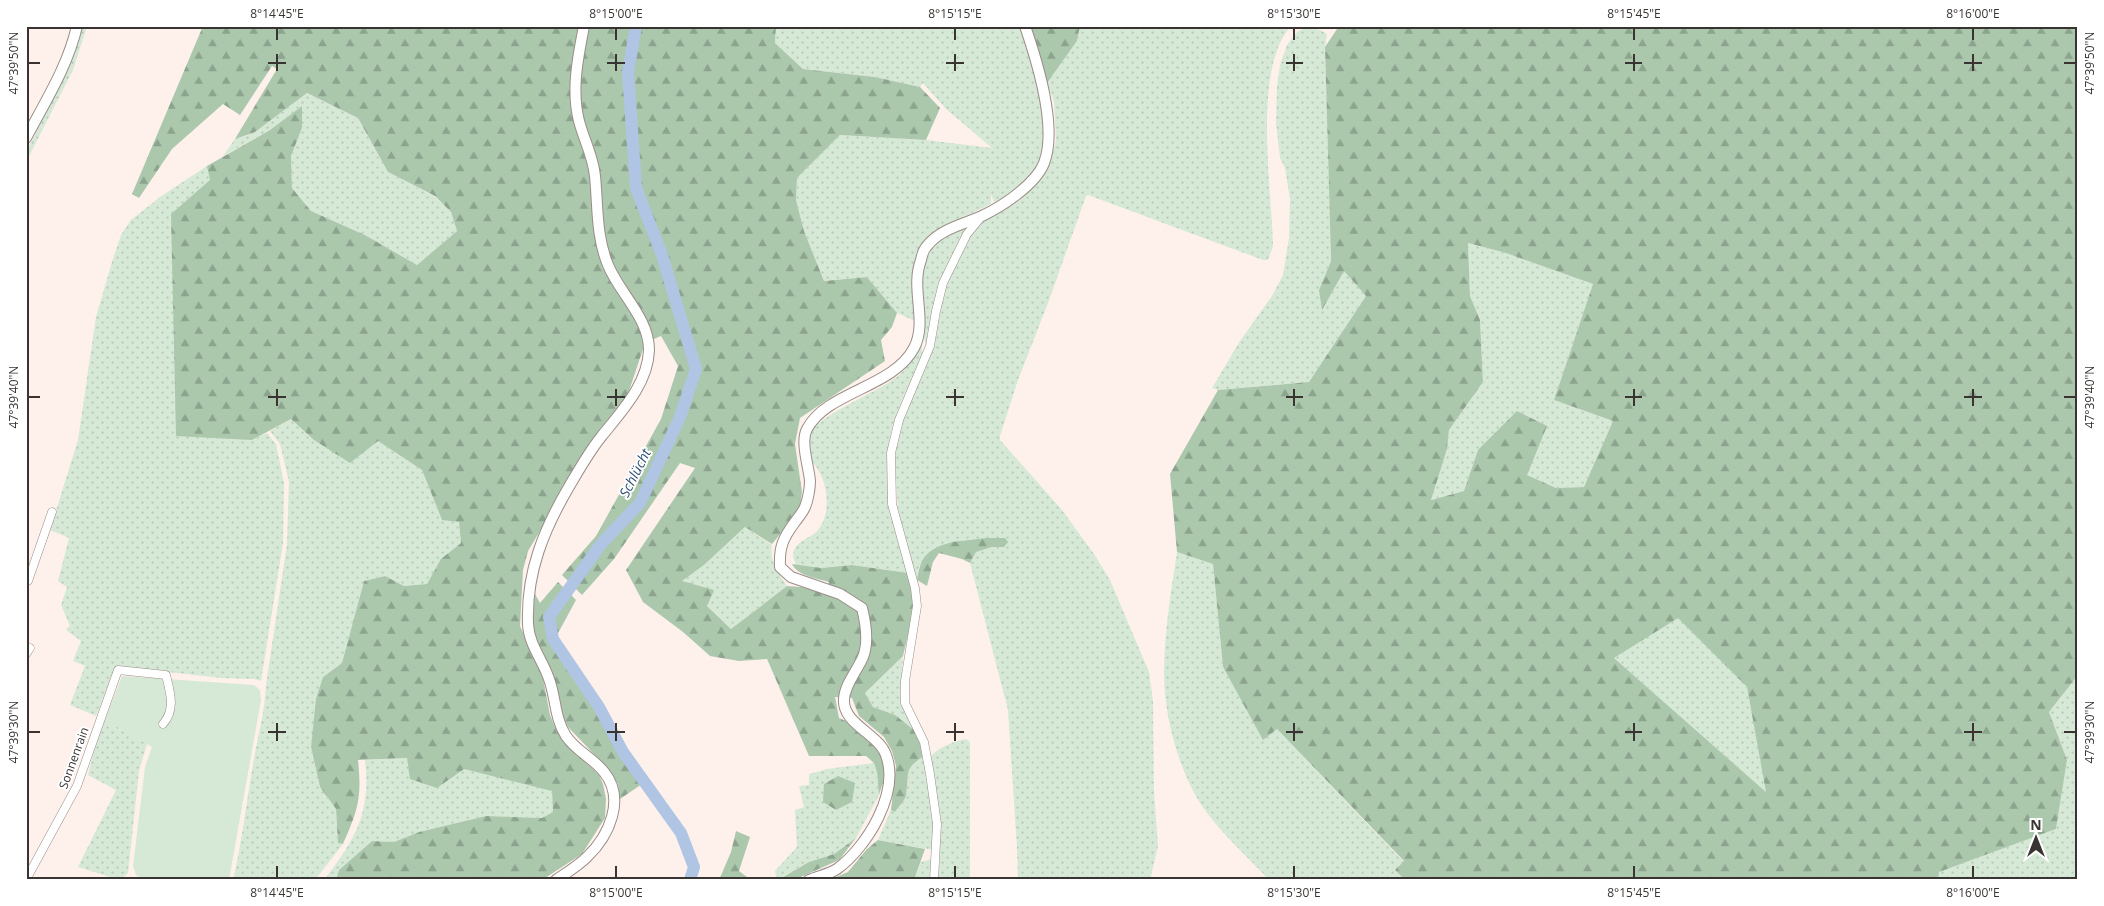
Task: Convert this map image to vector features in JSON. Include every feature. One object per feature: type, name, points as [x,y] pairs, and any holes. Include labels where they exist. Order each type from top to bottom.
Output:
[{"type":"street","points":[[26,138],[56,80],[72,42],[76,26]]},
{"type":"street","points":[[556,880],[586,858],[596,847],[612,818],[615,801],[612,784],[605,772],[567,738],[559,724],[550,680],[529,638],[528,608],[532,570],[548,526],[561,501],[585,459],[632,397],[640,383],[649,352],[648,333],[616,282],[608,265],[599,234],[595,174],[576,107],[576,76],[584,26]]},
{"type":"street","points":[[809,880],[836,870],[853,856],[886,803],[889,779],[886,756],[880,745],[848,716],[844,700],[854,672],[864,656],[867,628],[862,608],[840,594],[791,577],[780,567],[779,550],[787,533],[805,508],[810,483],[805,453],[806,430],[817,416],[834,404],[898,368],[914,348],[920,327],[916,290],[918,269],[926,247],[939,236],[960,224],[983,215],[1006,202],[1029,185],[1044,163],[1048,140],[1046,102],[1025,26]]},
{"type":"street","points":[[934,880],[937,824],[930,774],[924,742],[905,703],[905,681],[916,606],[915,588],[892,504],[891,453],[899,420],[930,346],[943,283],[967,234],[983,215]]},
{"type":"street","points":[[27,582],[52,512]]},
{"type":"street","name":"Sonnenrain","points":[[29,876],[78,786],[118,670],[166,675],[172,703],[169,717],[163,724]]},
{"type":"green space","points":[[81,26],[87,26],[73,70],[26,162],[26,153],[61,81]]},
{"type":"green space","points":[[203,26],[776,26],[775,43],[803,69],[875,77],[920,87],[940,108],[926,140],[840,135],[797,178],[796,200],[804,231],[824,281],[867,277],[897,313],[892,327],[881,340],[885,361],[800,418],[795,444],[802,492],[800,510],[772,544],[745,527],[704,565],[682,581],[714,590],[707,606],[731,629],[787,586],[827,589],[829,582],[803,574],[792,564],[821,568],[852,565],[908,573],[915,606],[903,656],[865,693],[873,707],[895,715],[914,730],[926,755],[910,768],[905,797],[895,812],[891,810],[896,766],[892,751],[884,737],[859,716],[852,698],[835,697],[839,718],[863,732],[882,754],[886,772],[879,795],[877,772],[874,763],[866,756],[809,756],[767,659],[739,661],[710,656],[683,632],[643,602],[626,570],[695,468],[680,463],[614,559],[582,595],[562,575],[596,536],[661,419],[678,366],[661,336],[645,343],[628,394],[592,445],[528,551],[523,570],[520,626],[542,673],[550,715],[557,732],[572,750],[599,775],[603,784],[606,799],[605,818],[582,854],[542,880],[529,877],[503,880],[336,880],[339,870],[372,841],[394,842],[419,832],[486,816],[542,818],[553,812],[552,791],[464,769],[437,788],[410,779],[407,758],[358,760],[358,804],[343,844],[338,843],[336,809],[320,787],[311,747],[316,699],[323,677],[342,663],[364,581],[385,576],[404,586],[427,584],[441,559],[461,543],[459,522],[442,520],[422,470],[378,441],[350,463],[314,440],[291,419],[252,440],[176,436],[171,214],[210,180],[207,166],[270,130],[302,106],[302,128],[291,156],[292,188],[311,211],[365,235],[417,265],[457,231],[451,212],[435,196],[388,172],[358,118],[307,93],[255,132],[235,139],[277,69],[272,66],[240,115],[223,104],[172,149],[139,198],[132,194]]},
{"type":"green space","points":[[776,26],[1020,26],[1042,105],[1043,145],[1037,163],[1026,180],[1015,190],[994,202],[991,194],[991,204],[951,223],[928,240],[914,264],[912,280],[917,322],[897,313],[867,277],[824,281],[804,231],[796,200],[797,178],[840,135],[926,140],[992,148],[946,109],[923,83],[920,87],[875,77],[803,69],[775,43]]},
{"type":"green space","points":[[1030,26],[1080,26],[1077,41],[1047,83]]},
{"type":"green space","points":[[1080,26],[1291,26],[1279,45],[1272,70],[1268,100],[1268,163],[1273,246],[1268,260],[1263,260],[1088,195],[1086,196],[1018,380],[1000,436],[1000,440],[1062,510],[1094,554],[1110,580],[1149,672],[1153,702],[1154,791],[1158,846],[1150,880],[1018,880],[1008,710],[970,563],[976,552],[992,547],[1004,547],[1005,538],[971,539],[939,548],[921,564],[917,580],[900,526],[898,510],[895,464],[896,446],[904,417],[934,348],[945,287],[969,236],[979,224],[1043,174],[1056,141],[1054,101],[1047,83],[1077,41]]},
{"type":"green space","points":[[1339,26],[2078,26],[2078,675],[2049,712],[2067,760],[2056,829],[1939,872],[1938,880],[1405,880],[1395,870],[1404,861],[1277,729],[1263,740],[1223,667],[1213,564],[1177,552],[1170,474],[1218,390],[1309,382],[1366,296],[1344,271],[1322,310],[1319,290],[1331,261],[1325,47]],"holes":[[[1468,243],[1506,253],[1593,284],[1554,400],[1613,421],[1584,487],[1556,488],[1527,475],[1547,426],[1517,411],[1478,450],[1464,491],[1431,500],[1447,449],[1449,430],[1483,382],[1480,320],[1470,296]],[[1678,618],[1747,687],[1766,792],[1614,658]]]},
{"type":"green space","points":[[1308,27],[1327,34],[1325,47],[1331,261],[1319,290],[1344,271],[1366,296],[1309,382],[1218,390],[1212,388],[1240,341],[1272,296],[1283,275],[1289,238],[1290,199],[1285,168],[1280,158],[1276,123],[1277,86],[1280,65],[1287,45],[1298,31]]},
{"type":"green space","points":[[307,93],[358,118],[388,172],[434,196],[451,212],[457,231],[417,265],[365,235],[311,211],[292,188],[291,156],[302,128],[301,107],[270,130],[223,156],[235,139],[255,132]]},
{"type":"green space","points":[[207,166],[211,180],[171,214],[252,440],[267,433],[276,444],[284,483],[283,543],[261,681],[116,666],[96,716],[70,705],[85,666],[73,661],[81,641],[66,630],[70,626],[61,605],[67,587],[58,581],[69,538],[50,530],[78,440],[96,317],[121,235],[131,220],[160,197]]},
{"type":"green space","points":[[974,221],[957,245],[946,269],[926,350],[921,288],[923,272],[928,258],[935,245],[946,235]]},
{"type":"green space","points":[[1468,243],[1506,253],[1593,284],[1554,400],[1613,421],[1584,487],[1556,488],[1526,475],[1546,426],[1478,450],[1464,491],[1430,500],[1447,449],[1449,430],[1483,382],[1480,320],[1470,296]]},
{"type":"green space","points":[[919,345],[922,346],[922,355],[894,422],[888,461],[889,493],[892,510],[908,573],[852,565],[821,568],[796,565],[793,556],[794,550],[798,544],[815,533],[821,526],[827,507],[825,486],[817,468],[811,461],[811,434],[815,427],[824,419],[880,388],[900,374],[911,361]]},
{"type":"green space","points":[[291,419],[314,440],[378,441],[422,470],[442,520],[459,521],[461,543],[442,559],[427,584],[404,586],[385,576],[364,581],[342,663],[323,677],[311,747],[320,787],[336,809],[338,843],[343,844],[315,880],[233,880],[263,715],[287,544],[289,482],[280,444],[270,431]]},
{"type":"green space","points":[[745,527],[772,545],[773,561],[787,586],[731,629],[682,581],[704,565]]},
{"type":"green space","points":[[1005,538],[1008,542],[1004,547],[992,547],[976,552],[970,563],[939,553],[933,562],[927,586],[917,580],[922,561],[934,549],[959,541]]},
{"type":"green space","points":[[1177,552],[1213,564],[1223,667],[1263,739],[1277,729],[1404,862],[1395,870],[1405,880],[1269,880],[1229,839],[1207,813],[1197,798],[1182,765],[1170,728],[1167,709],[1164,673],[1165,643]]},
{"type":"green space","points":[[558,582],[576,600],[557,635],[608,715],[645,782],[620,799],[618,784],[610,771],[568,727],[561,713],[531,629],[530,592],[535,594],[540,603]]},
{"type":"green space","points":[[1678,617],[1747,687],[1767,793],[1614,658]]},
{"type":"green space","points":[[903,656],[900,696],[914,730],[895,716],[873,707],[865,693]]},
{"type":"green space","points":[[2078,675],[2078,880],[1938,880],[1938,872],[2056,829],[2067,760],[2049,712]]},
{"type":"green space","points":[[122,676],[254,685],[260,690],[261,700],[229,880],[208,880],[193,877],[144,880],[136,875],[133,866],[145,767],[152,747],[105,720]]},
{"type":"green space","points":[[102,718],[147,744],[139,771],[128,873],[120,880],[78,867],[116,790],[88,775]]},
{"type":"green space","points":[[966,739],[970,742],[970,880],[937,880],[940,861],[939,814],[931,756],[947,745]]},
{"type":"green space","points":[[926,755],[935,823],[933,850],[878,840],[891,810],[895,812],[903,802],[910,768]]},
{"type":"green space","points":[[407,758],[464,769],[552,790],[553,812],[542,818],[486,816],[419,832],[394,842],[372,841],[339,870],[336,880],[324,880],[345,851],[359,824],[366,795],[365,760]]},
{"type":"green space","points":[[874,763],[877,772],[879,795],[856,838],[834,854],[809,862],[777,880],[775,871],[797,847],[795,810],[804,807],[799,786],[809,785],[809,774],[827,769]]},
{"type":"green space","points":[[838,776],[855,783],[852,802],[836,810],[823,802],[824,784]]},
{"type":"green space","points":[[736,831],[750,837],[739,871],[751,880],[719,880],[731,852]]},
{"type":"green space","points":[[856,838],[839,860],[794,880],[778,880],[809,862],[834,854]]},
{"type":"green space","points":[[878,840],[925,849],[914,880],[829,880],[848,872],[867,849]]},
{"type":"green space","points":[[932,859],[931,880],[914,880],[921,862]]},
{"type":"waterway","name":"Schlücht","points":[[636,26],[628,72],[636,188],[662,255],[696,369],[680,417],[640,503],[601,544],[549,617],[553,639],[599,707],[623,752],[681,833],[694,867],[690,880]]}]
